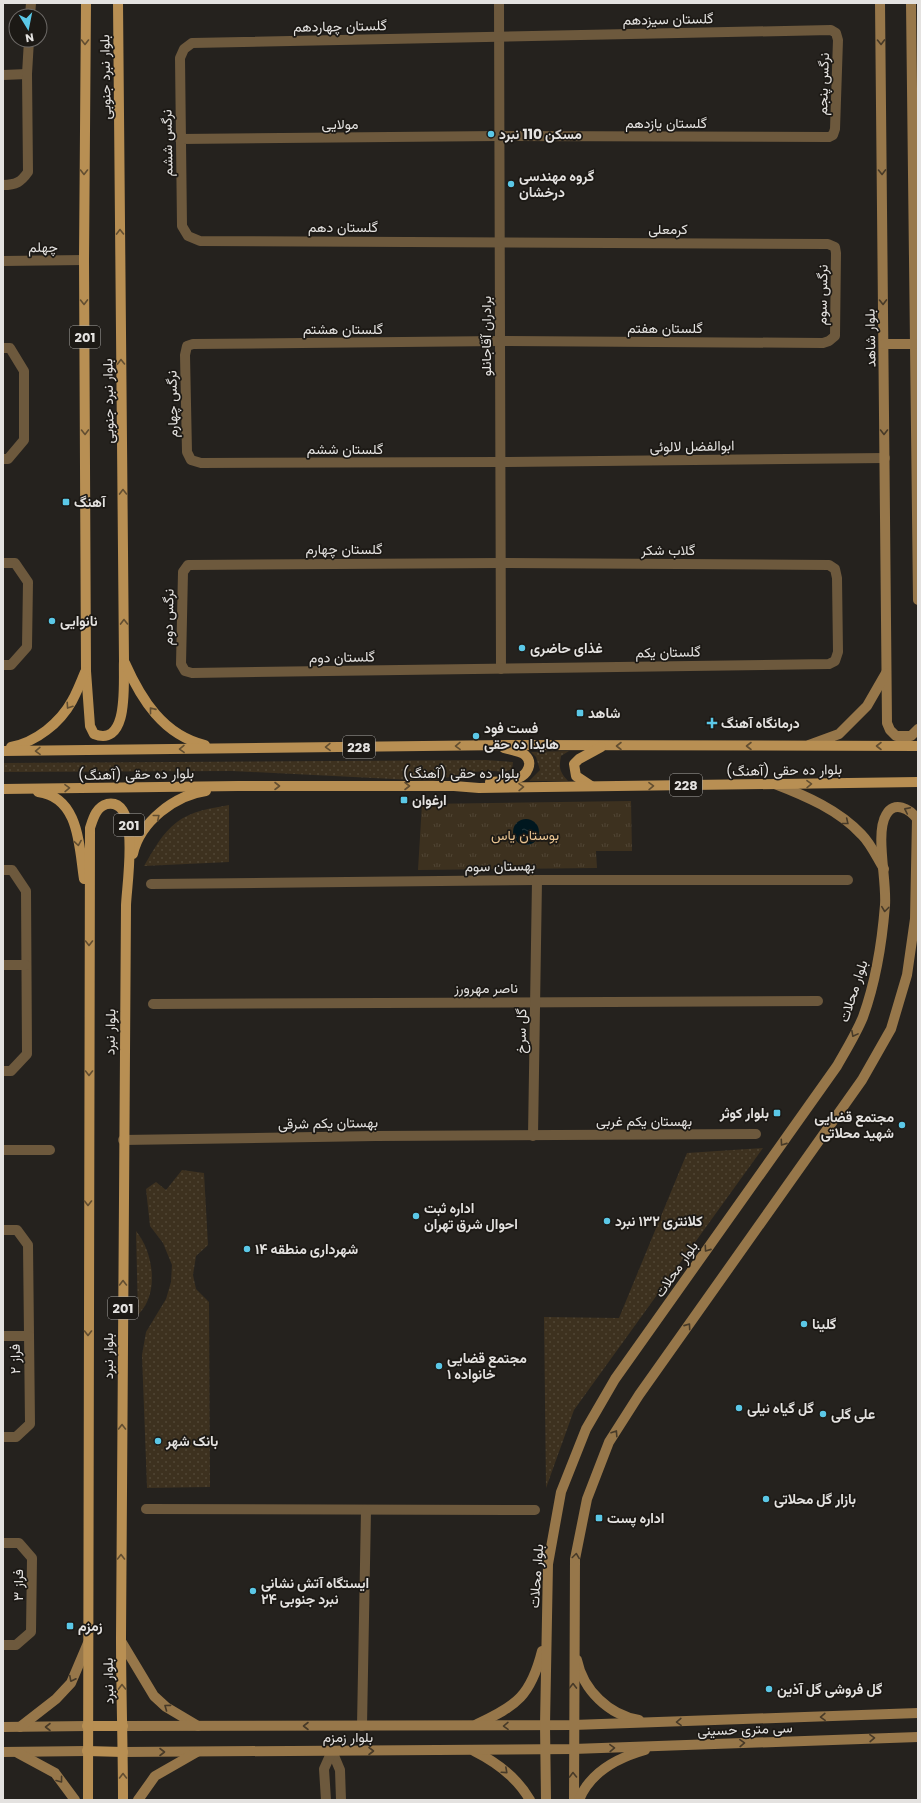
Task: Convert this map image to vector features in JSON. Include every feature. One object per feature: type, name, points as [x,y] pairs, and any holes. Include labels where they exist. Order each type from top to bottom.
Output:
[{"type":"main road","name":"بلوار نبرد جنوبی","points":[[3,750],[23,744],[41,734],[62,716],[72,701],[86,671],[84,260],[86,3]]},
{"type":"main road","name":"بلوار نبرد جنوبی","points":[[118,3],[124,661],[137,690],[153,712],[170,729],[194,742],[221,749]]},
{"type":"main road","name":"بلوار شاهد","points":[[880,3],[887,723],[890,730],[896,736],[911,736],[918,729]]},
{"type":"main road","points":[[911,3],[917,344],[918,600]]},
{"type":"main road","points":[[884,344],[917,344]]},
{"type":"main road","name":"201","points":[[86,671],[90,726],[94,734],[101,736],[112,734],[118,726],[122,714],[124,661]]},
{"type":"main road","points":[[806,746],[839,734],[867,706],[886,673]]},
{"type":"main road","points":[[454,786],[518,779],[525,774],[529,768],[529,761],[525,755],[497,745]]},
{"type":"main road","name":"بلوار ده حقی (آهنگ)","points":[[3,750],[221,749],[497,745],[918,746]]},
{"type":"main road","points":[[591,786],[576,776],[574,764],[579,759],[602,746]]},
{"type":"main road","name":"بلوار ده حقی (آهنگ)","points":[[3,789],[238,786],[454,786],[479,788],[918,782]]},
{"type":"main road","name":"بلوار محلات","points":[[546,1800],[545,1725],[548,1564],[561,1492],[586,1429],[615,1380],[841,1059],[862,1018],[877,971],[886,903],[884,870],[863,835],[836,814],[810,798],[775,784]]},
{"type":"main road","points":[[126,889],[136,844],[151,821],[174,802],[200,792],[238,786]]},
{"type":"main road","points":[[14,789],[43,792],[57,799],[67,807],[74,819],[89,904]]},
{"type":"main road","name":"201","points":[[89,904],[90,828],[94,814],[107,804],[114,804],[121,809],[129,823],[130,836],[126,889]]},
{"type":"main road","points":[[574,1800],[573,1725],[575,1559],[587,1498],[609,1442],[639,1395],[862,1080],[892,1029],[907,976],[915,919],[917,819],[911,811],[902,806],[891,808],[886,814],[881,828],[884,870]]},
{"type":"main road","name":"بلوار نبرد","points":[[123,1800],[121,1641],[123,1140],[126,889]]},
{"type":"main road","name":"بلوار نبرد","points":[[88,1800],[89,904]]},
{"type":"main road","points":[[472,1726],[512,1707],[525,1693],[535,1677],[546,1636]]},
{"type":"main road","points":[[121,1641],[154,1696],[166,1707],[200,1727]]},
{"type":"main road","points":[[20,1727],[56,1699],[71,1682],[88,1643]]},
{"type":"main road","points":[[574,1644],[578,1666],[586,1684],[598,1699],[620,1714],[635,1719],[657,1723]]},
{"type":"main road","name":"سی متری حسینی","points":[[545,1725],[657,1723],[918,1713]]},
{"type":"main road","name":"بلوار زمزم","points":[[123,1726],[545,1725]]},
{"type":"main road","points":[[3,1727],[123,1726]]},
{"type":"main road","name":"سی متری حسینی","points":[[573,1749],[918,1737]]},
{"type":"main road","points":[[579,1800],[586,1785],[597,1773],[624,1758],[660,1746]]},
{"type":"main road","name":"بلوار زمزم","points":[[123,1752],[573,1749]]},
{"type":"main road","points":[[472,1750],[489,1758],[500,1767],[517,1782],[530,1800]]},
{"type":"main road","points":[[3,1752],[123,1752]]},
{"type":"main road","points":[[17,1752],[55,1773],[75,1800]]},
{"type":"main road","points":[[138,1800],[155,1776],[197,1752]]},
{"type":"street","name":"برادران آقاجانلو","points":[[499,3],[501,669]]},
{"type":"street","name":"گلستان سیزدهم","points":[[499,36],[831,30],[836,33]]},
{"type":"street","name":"نرگس پنجم","points":[[833,135],[836,129],[838,40],[836,33]]},
{"type":"street","name":"گلستان چهاردهم","points":[[184,49],[192,43],[499,36]]},
{"type":"street","points":[[3,185],[14,185],[23,180],[28,172],[27,74],[29,48]]},
{"type":"street","name":"نرگس ششم","points":[[184,49],[180,58],[180,139],[182,226],[188,236]]},
{"type":"street","points":[[3,75],[27,74]]},
{"type":"street","name":"گلستان یازدهم","points":[[499,136],[829,137],[833,135]]},
{"type":"street","name":"مولایی","points":[[180,139],[499,136]]},
{"type":"street","name":"گلستان دهم","points":[[188,236],[200,240],[500,242]]},
{"type":"street","name":"کرمعلی","points":[[500,242],[828,244],[835,247]]},
{"type":"street","name":"نرگس سوم","points":[[829,341],[835,336],[835,247]]},
{"type":"street","name":"چهلم","points":[[3,261],[84,260]]},
{"type":"street","name":"گلستان هفتم","points":[[500,341],[823,343],[829,341]]},
{"type":"street","name":"گلستان هشتم","points":[[187,346],[193,344],[500,341]]},
{"type":"street","name":"نرگس چهارم","points":[[187,346],[185,355],[187,452],[191,460]]},
{"type":"street","points":[[6,348],[24,371],[24,440],[6,459]]},
{"type":"street","name":"ابوالفضل لالوئی","points":[[500,462],[885,458]]},
{"type":"street","name":"گلستان ششم","points":[[191,460],[201,463],[500,462]]},
{"type":"street","points":[[3,563],[15,563],[28,582],[27,647],[7,665]]},
{"type":"street","name":"گلستان چهارم","points":[[188,565],[500,563]]},
{"type":"street","name":"گلاب شکر","points":[[500,563],[829,565],[835,569],[837,578],[838,652],[835,661]]},
{"type":"street","name":"نرگس دوم","points":[[184,671],[181,664],[183,572],[188,565]]},
{"type":"street","name":"گلستان یکم","points":[[501,669],[829,664],[835,661]]},
{"type":"street","name":"گلستان دوم","points":[[184,671],[192,673],[501,669]]},
{"type":"street","points":[[7,1071],[27,1054],[26,891],[8,870]]},
{"type":"street","name":"بهستان سوم","points":[[151,884],[537,880],[848,880]]},
{"type":"street","name":"گل سرخ","points":[[533,1136],[537,880]]},
{"type":"street","points":[[3,965],[26,965]]},
{"type":"street","name":"ناصر مهرورز","points":[[153,1004],[535,1001],[818,1001]]},
{"type":"street","name":"بهستان یکم غربی","points":[[533,1136],[756,1134]]},
{"type":"street","name":"بهستان یکم شرقی","points":[[123,1140],[376,1136],[533,1136]]},
{"type":"street","points":[[3,1150],[50,1150]]},
{"type":"street","name":"فراز ۲","points":[[3,1230],[17,1230],[28,1245],[30,1424],[16,1437],[3,1437]]},
{"type":"street","points":[[3,1336],[29,1336]]},
{"type":"street","points":[[146,1509],[535,1510]]},
{"type":"street","points":[[362,1726],[366,1510]]},
{"type":"street","name":"فراز ۳","points":[[3,1543],[19,1543],[32,1558],[31,1632],[16,1645],[3,1645]]},
{"type":"street","points":[[326,1800],[324,1769],[332,1751]]},
{"type":"street","points":[[332,1751],[340,1770],[341,1800]]},
{"type":"green space","points":[[569,751],[561,756],[560,764],[561,772],[568,781],[529,781],[540,770],[536,757],[531,752]]},
{"type":"green space","points":[[486,760],[513,762],[512,769],[505,772],[470,772],[433,781],[232,771],[3,772],[3,763]]},
{"type":"green space","name":"بوستان یاس","points":[[631,801],[632,851],[596,851],[597,868],[418,870],[422,804]]},
{"type":"green space","points":[[229,805],[229,862],[144,866],[162,837],[177,822],[195,813]]},
{"type":"green space","points":[[763,1148],[574,1410],[546,1488],[544,1317],[619,1318],[687,1153]]},
{"type":"green space","points":[[182,1170],[204,1173],[208,1245],[196,1256],[193,1275],[196,1289],[209,1302],[210,1487],[147,1488],[142,1355],[146,1332],[166,1299],[171,1282],[172,1265],[163,1243],[150,1226],[146,1189],[156,1182],[166,1190]]},
{"type":"green space","points":[[136,1231],[141,1238],[149,1256],[152,1275],[150,1294],[146,1304],[138,1315]]},
{"type":"water","points":[[526,819],[535,823],[539,832],[535,841],[526,845],[517,841],[513,832],[517,823]]},
{"type":"place","name":"مسکن 110 نبرد","points":[[491,134]]},
{"type":"place","name":"گروه مهندسی درخشان","points":[[511,184]]},
{"type":"place","name":"آهنگ","points":[[66,502]]},
{"type":"place","name":"نانوایی","points":[[52,621]]},
{"type":"place","name":"غذای حاضری","points":[[522,648]]},
{"type":"place","name":"شاهد","points":[[580,713]]},
{"type":"place","name":"درمانگاه آهنگ","points":[[712,723]]},
{"type":"place","name":"فست فود هایدا ده حقی","points":[[476,736]]},
{"type":"place","name":"ارغوان","points":[[404,800]]},
{"type":"place","name":"بلوار کوثر","points":[[777,1113]]},
{"type":"place","name":"مجتمع قضایی شهید محلاتی","points":[[902,1125]]},
{"type":"place","name":"اداره ثبت احوال شرق تهران","points":[[416,1216]]},
{"type":"place","name":"کلانتری ۱۳۲ نبرد","points":[[607,1221]]},
{"type":"place","name":"شهرداری منطقه ۱۴","points":[[247,1249]]},
{"type":"place","name":"گلينا","points":[[804,1324]]},
{"type":"place","name":"مجتمع قضایی خانواده ۱","points":[[439,1366]]},
{"type":"place","name":"گل گیاه نیلی","points":[[739,1408]]},
{"type":"place","name":"علی گلی","points":[[823,1414]]},
{"type":"place","name":"بانک شهر","points":[[158,1441]]},
{"type":"place","name":"بازار گل محلاتی","points":[[766,1499]]},
{"type":"place","name":"اداره پست","points":[[599,1518]]},
{"type":"place","name":"ایستگاه آتش نشانی ۲۴ نبرد جنوبی","points":[[253,1591]]},
{"type":"place","name":"زمزم","points":[[70,1626]]},
{"type":"place","name":"گل فروشی گل آذین","points":[[769,1689]]}]
